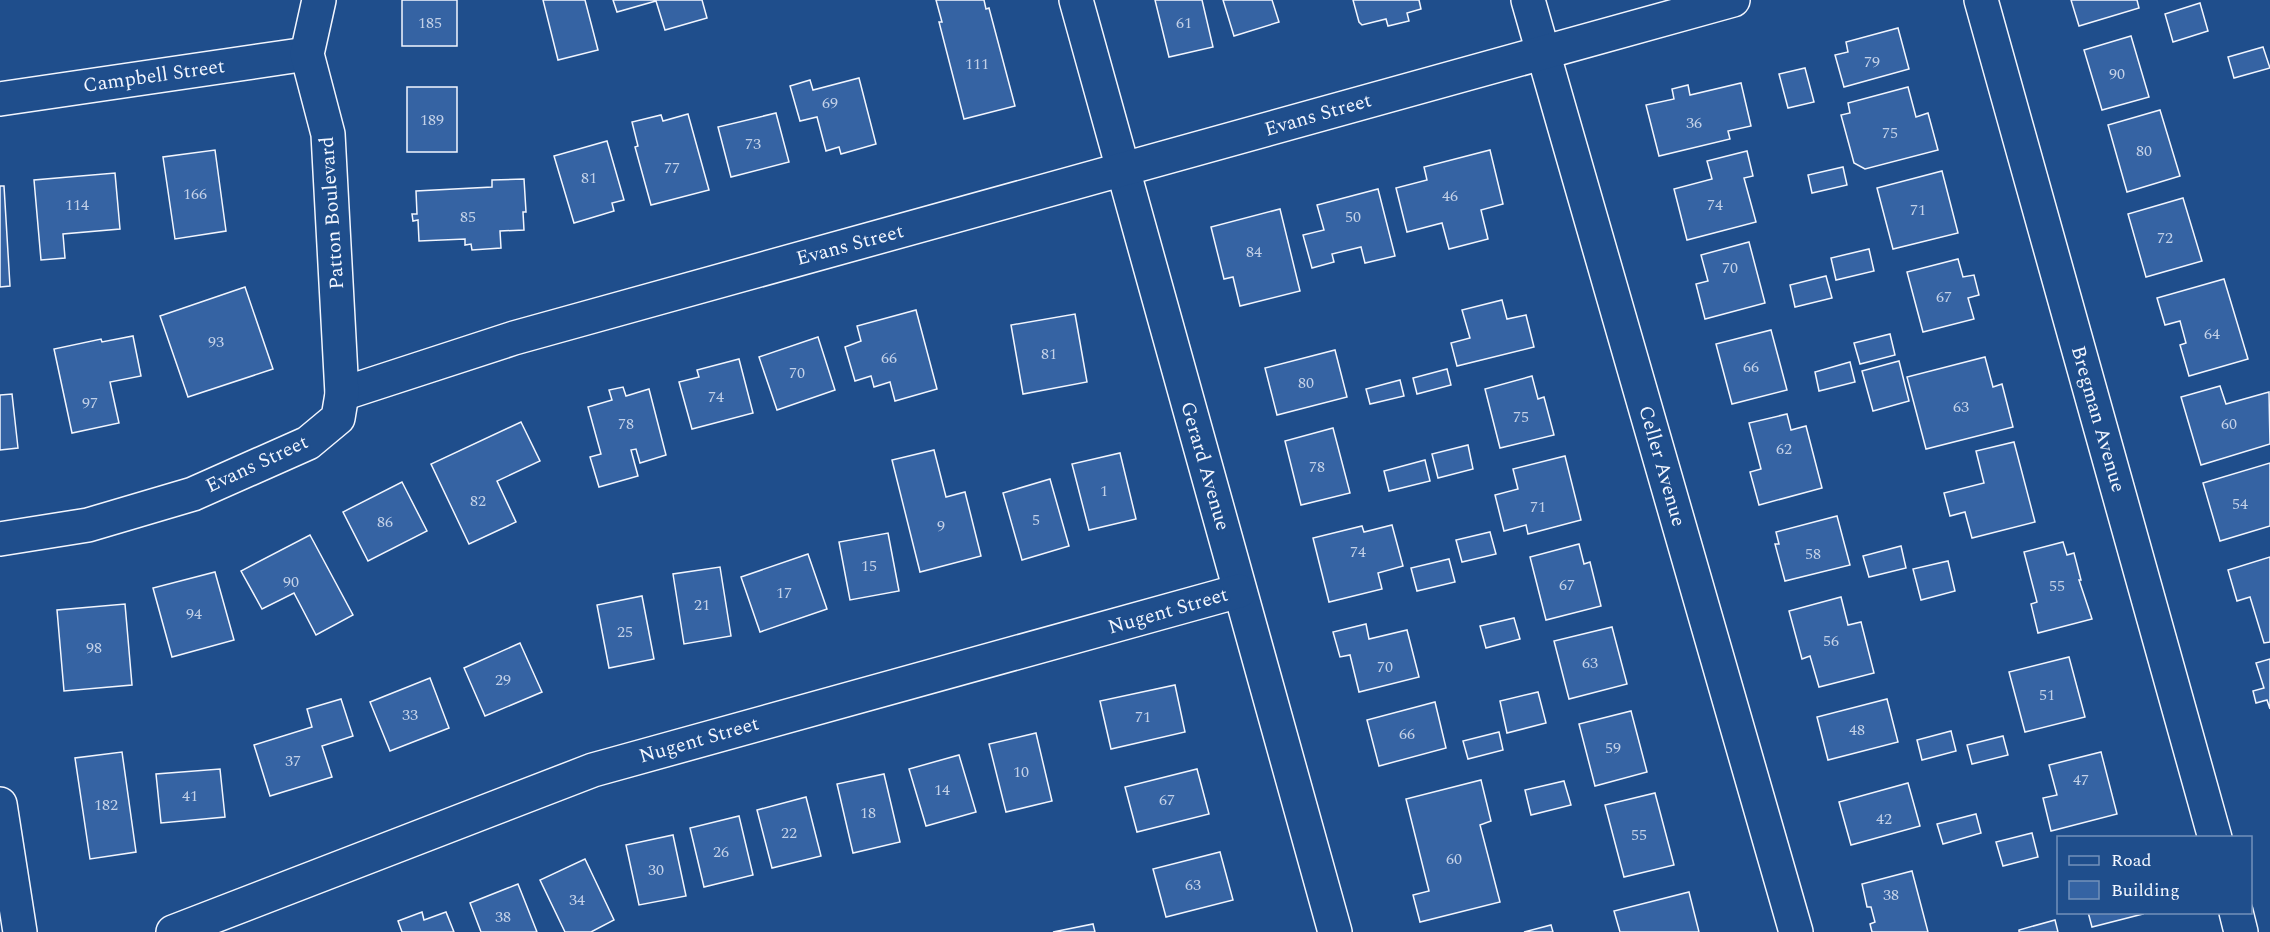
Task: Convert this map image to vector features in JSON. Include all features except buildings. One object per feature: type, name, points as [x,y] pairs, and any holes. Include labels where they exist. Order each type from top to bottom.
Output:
[{"type":"street","name":"Patton Boulevard","points":[[319,0],[307,54],[328,134],[342,394]]},
{"type":"street","name":"Gerard Avenue","points":[[1076,0],[1335,932]]},
{"type":"street","name":"Celler Avenue","points":[[1528,0],[1796,932]]},
{"type":"street","name":"Evans Street","points":[[0,539],[88,525],[193,494],[308,442],[338,418],[342,394],[514,338],[1733,0]]},
{"type":"street","name":"Bregman Avenue","points":[[1981,0],[2215,836]]},
{"type":"street","name":"Campbell Street","points":[[0,99],[307,54]]},
{"type":"street","name":"Nugent Street","points":[[173,932],[593,770],[1239,591]]},
{"type":"street","points":[[0,804],[20,932]]},
{"type":"street","points":[[2236,914],[2241,932]]}]
